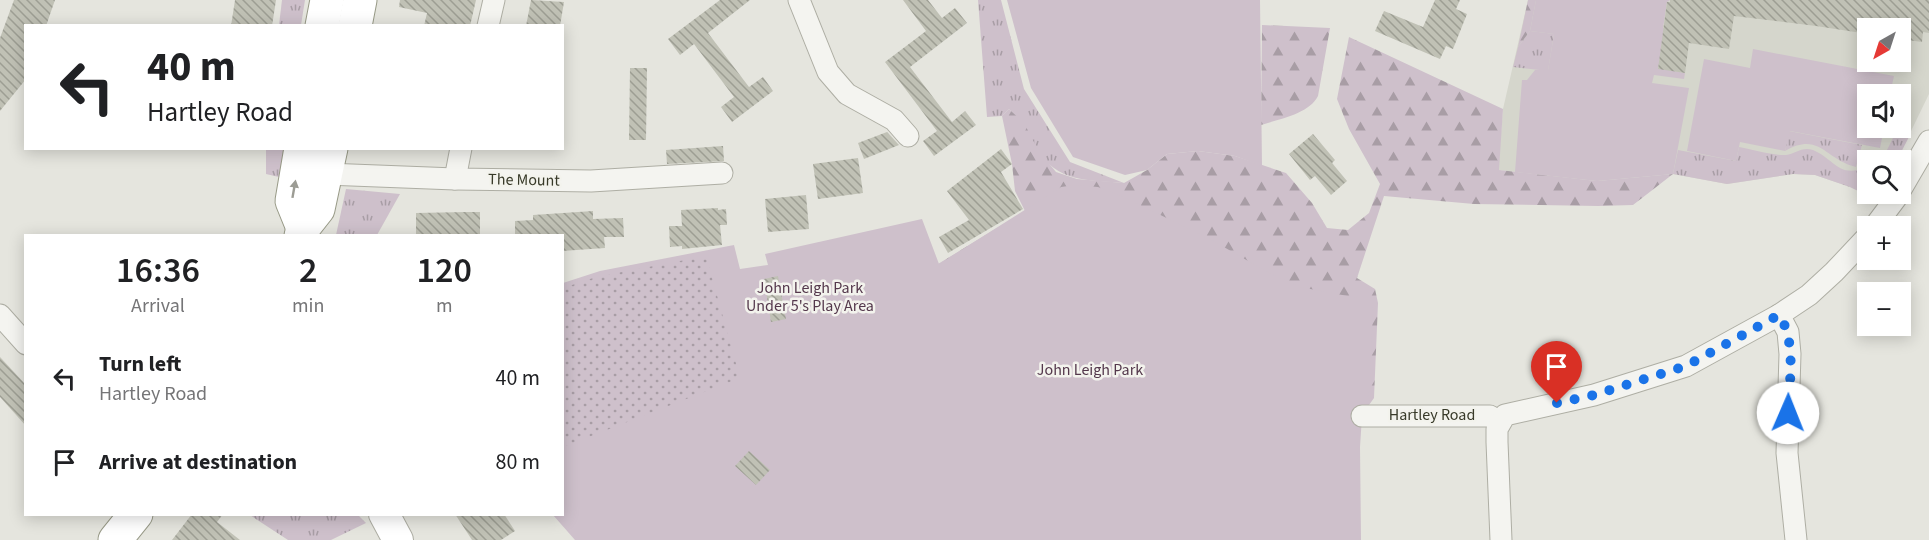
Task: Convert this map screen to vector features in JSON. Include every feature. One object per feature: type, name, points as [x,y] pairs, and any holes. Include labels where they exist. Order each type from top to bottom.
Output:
[{"type":"highway","points":[[322,24],[327,0]]},
{"type":"highway","points":[[355,24],[360,0]]},
{"type":"highway","points":[[301,150],[292,201],[302,232]]},
{"type":"highway","points":[[302,232],[318,209],[328,161]]},
{"type":"highway","points":[[115,540],[134,516]]},
{"type":"street","points":[[488,24],[494,0]]},
{"type":"street","points":[[799,0],[828,72],[847,94],[894,120],[908,136]]},
{"type":"street","points":[[1911,173],[1929,141]]},
{"type":"street","points":[[455,179],[461,150]]},
{"type":"street","name":"The Mount","points":[[328,161],[455,179],[591,181],[722,173]]},
{"type":"street","name":"Hartley Road","points":[[1502,540],[1497,429],[1505,415],[1594,395],[1686,366],[1779,315],[1817,287],[1857,247]]},
{"type":"street","points":[[0,315],[24,342]]},
{"type":"street","points":[[1779,315],[1788,332],[1790,354],[1787,453],[1796,540]]},
{"type":"street","name":"Hartley Road","points":[[1362,416],[1490,416],[1500,422]]},
{"type":"street","points":[[385,516],[398,540]]},
{"type":"shaded area","points":[[1528,0],[1929,0],[1929,94],[1911,131],[1911,84],[1857,84],[1857,138],[1908,138],[1902,150],[1857,150],[1857,190],[1815,175],[1793,174],[1727,184],[1673,174],[1597,181],[1498,170],[1503,109]]},
{"type":"green space","points":[[282,0],[305,0],[301,24],[279,24]]},
{"type":"green space","points":[[978,0],[1001,0],[1024,89],[1070,162],[1124,183],[1086,180],[1064,174],[1044,159],[1021,123],[1009,109],[1002,116],[987,117]]},
{"type":"green space","points":[[1007,0],[1260,0],[1262,166],[1235,156],[1198,151],[1167,154],[1147,170],[1125,175],[1073,157],[1031,88]]},
{"type":"green space","points":[[1528,0],[1536,0],[1530,31],[1518,47]]},
{"type":"green space","points":[[1536,0],[1670,0],[1667,2],[1663,28],[1666,29],[1658,68],[1685,73],[1684,79],[1654,75],[1652,83],[1689,88],[1673,174],[1597,181],[1515,172],[1522,80],[1527,80],[1535,70],[1548,70],[1554,34],[1530,31]]},
{"type":"green space","points":[[1262,25],[1330,28],[1318,96],[1314,102],[1301,112],[1261,125]]},
{"type":"green space","points":[[1530,31],[1554,34],[1548,71],[1513,67],[1518,47]]},
{"type":"green space","points":[[1349,37],[1503,109],[1499,170],[1597,181],[1673,174],[1633,205],[1474,204],[1384,196],[1357,278],[1375,289],[1378,303],[1374,398],[1369,405],[1362,407],[938,264],[1025,211],[1015,191],[1002,116],[1009,109],[1024,123],[1038,150],[1056,172],[1077,179],[1124,183],[1147,170],[1167,154],[1198,151],[1235,156],[1286,173],[1312,203],[1327,228],[1348,230],[1369,213],[1380,184],[1349,129],[1337,99]]},
{"type":"green space","points":[[1753,49],[1857,69],[1857,72],[1894,76],[1892,84],[1857,84],[1857,138],[1882,138],[1880,148],[1790,131],[1785,151],[1740,142],[1736,161],[1687,151],[1704,59],[1750,68]]},
{"type":"green space","points":[[1789,131],[1862,145],[1861,150],[1857,150],[1856,167],[1837,159],[1815,145],[1806,144],[1785,151]]},
{"type":"green space","points":[[1893,138],[1908,138],[1902,150],[1887,150]]},
{"type":"green space","points":[[1739,147],[1782,155],[1809,149],[1843,169],[1857,170],[1857,190],[1815,175],[1793,174],[1727,184],[1673,174],[1678,150],[1736,161]]},
{"type":"green space","points":[[266,150],[285,150],[283,178],[266,174]]},
{"type":"green space","name":"John Leigh Park","points":[[1075,185],[1098,187],[1117,194],[1210,239],[1269,273],[1300,287],[1373,303],[1370,389],[1362,416],[1360,447],[1361,540],[575,540],[554,516],[564,516],[564,283],[600,271],[734,245],[740,269],[768,265],[765,254],[922,219],[939,264],[1061,187]]},
{"type":"green space","points":[[346,189],[400,194],[378,234],[336,234]]},
{"type":"green space","points":[[706,256],[740,378],[564,447],[564,288],[596,277]]},
{"type":"green space","points":[[252,516],[359,516],[366,523],[331,540],[288,540]]},
{"type":"building","points":[[14,0],[55,0],[47,24],[24,24],[24,81],[0,111],[0,38]]},
{"type":"building","points":[[235,0],[276,0],[272,24],[231,24]]},
{"type":"building","points":[[400,0],[476,0],[470,24],[424,24],[427,13],[399,7]]},
{"type":"building","points":[[531,0],[564,2],[560,24],[526,24]]},
{"type":"building","points":[[720,0],[750,0],[708,33],[749,87],[763,77],[773,91],[732,122],[721,107],[734,97],[694,44],[680,55],[668,39]]},
{"type":"building","points":[[903,0],[928,0],[942,18],[955,8],[967,23],[910,67],[952,122],[965,111],[976,125],[934,156],[923,141],[937,131],[885,62],[926,31]]},
{"type":"building","points":[[1435,0],[1460,0],[1456,9],[1467,14],[1453,49],[1446,46],[1440,59],[1375,31],[1384,11],[1423,27]]},
{"type":"building","points":[[1670,0],[1929,0],[1929,33],[1923,32],[1922,42],[1911,40],[1911,18],[1857,18],[1857,32],[1734,16],[1729,49],[1689,43],[1685,73],[1658,69],[1667,2]]},
{"type":"building","points":[[630,68],[647,68],[646,140],[629,140]]},
{"type":"building","points":[[887,132],[899,145],[864,159],[858,143]]},
{"type":"building","points":[[1313,134],[1335,160],[1332,163],[1347,181],[1331,195],[1315,176],[1310,180],[1289,154]]},
{"type":"building","points":[[723,146],[724,161],[667,164],[666,150]]},
{"type":"building","points":[[1001,149],[1012,164],[1001,172],[1023,209],[948,253],[939,237],[969,220],[947,191]]},
{"type":"building","points":[[858,158],[863,193],[818,199],[813,164]]},
{"type":"building","points":[[806,195],[809,229],[768,232],[765,199]]},
{"type":"building","points":[[718,208],[718,210],[726,209],[727,225],[720,225],[722,245],[682,249],[682,246],[670,247],[669,226],[682,226],[681,210]]},
{"type":"building","points":[[593,211],[593,219],[623,218],[624,237],[604,237],[605,248],[564,251],[564,234],[515,234],[515,221],[533,220],[533,215]]},
{"type":"building","points":[[480,212],[480,234],[416,234],[416,213]]},
{"type":"building","points":[[778,276],[786,319],[771,322],[764,279]]},
{"type":"building","points":[[0,357],[24,383],[24,424],[0,397]]},
{"type":"building","points":[[749,451],[770,470],[756,485],[735,466]]},
{"type":"building","points":[[190,516],[222,516],[217,522],[240,540],[172,540]]},
{"type":"building","points":[[456,516],[505,516],[515,531],[501,540],[472,540]]},
{"type":"route","points":[[1557,403],[1594,395],[1686,366],[1779,315],[1788,332],[1790,354],[1788,413]]},
{"type":"park label","name":"John Leigh Park Under 5's Play Area","points":[[810,297]]}]
